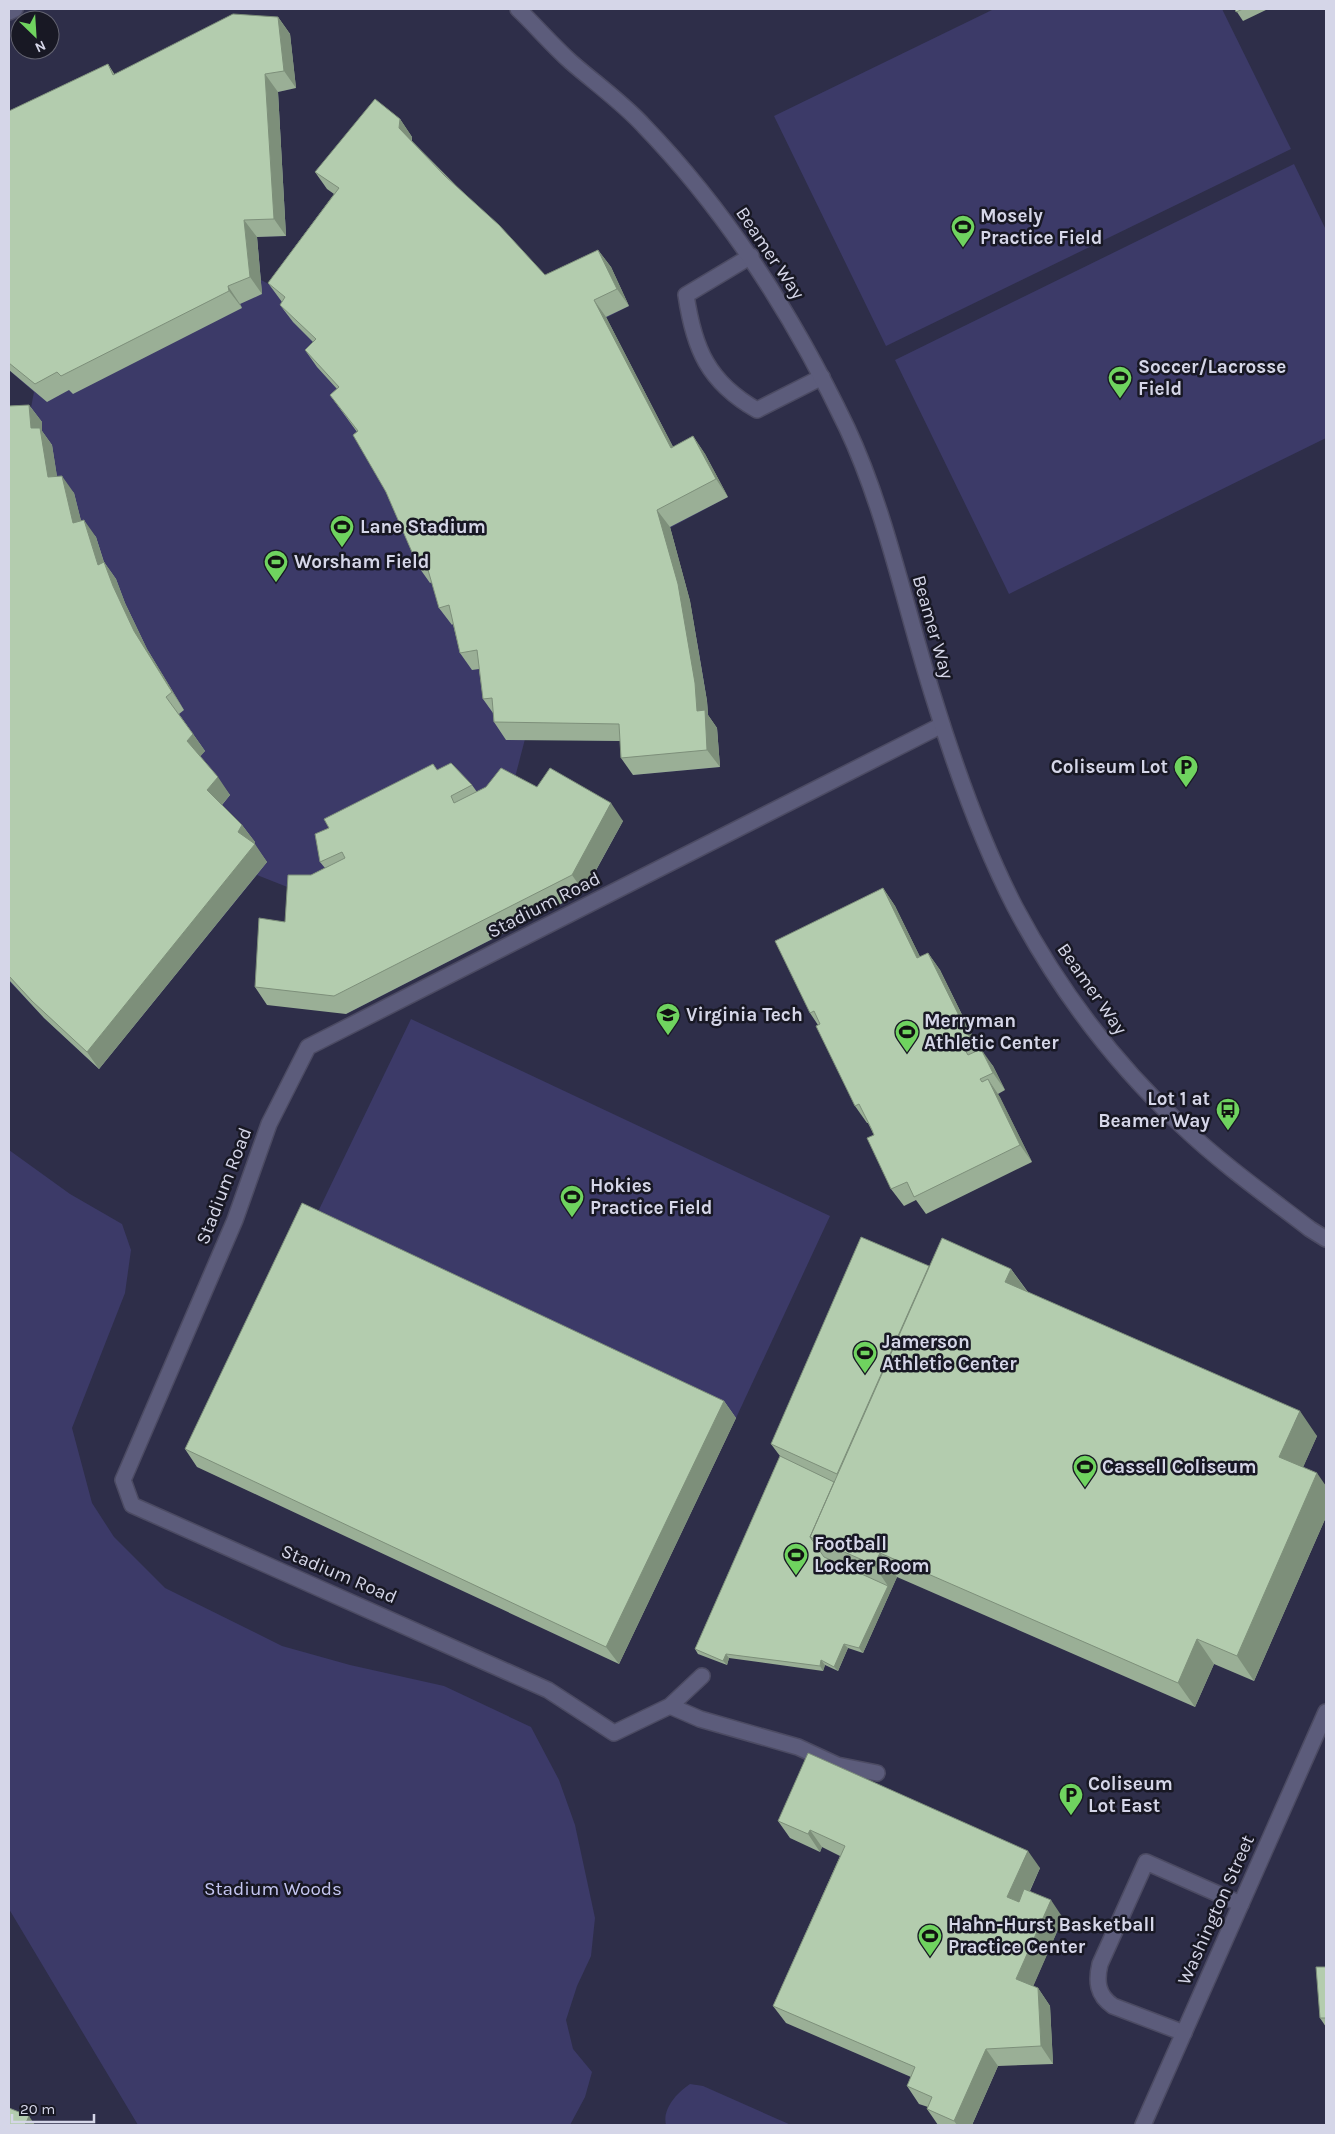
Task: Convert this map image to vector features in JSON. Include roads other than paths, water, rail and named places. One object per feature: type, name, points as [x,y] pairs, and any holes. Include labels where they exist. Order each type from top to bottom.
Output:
[{"type":"main road","points":[[9,12],[15,9]]},
{"type":"main road","name":"Beamer Way","points":[[518,9],[568,59],[643,125],[717,210],[775,292],[822,377],[849,432],[875,500],[962,786],[1015,907],[1050,968],[1092,1027],[1134,1078],[1179,1123],[1209,1151],[1310,1229],[1326,1239]]},
{"type":"main road","points":[[751,256],[686,295],[690,327],[713,374],[739,400],[757,410],[822,377]]},
{"type":"main road","name":"Stadium Road","points":[[670,1706],[614,1733],[548,1690],[132,1505],[123,1480],[235,1220],[269,1124],[308,1047],[942,724]]},
{"type":"main road","points":[[702,1676],[670,1706],[700,1719],[798,1747],[837,1765],[877,1772]]},
{"type":"main road","name":"Washington Street","points":[[1143,2125],[1326,1712]]},
{"type":"main road","points":[[1184,2033],[1113,2006],[1105,2001],[1101,1994],[1098,1980],[1100,1964],[1146,1862],[1241,1904]]},
{"type":"place","name":"Mosely Practice Field","points":[[963,248]]},
{"type":"place","name":"Soccer/Lacrosse Field","points":[[1120,399]]},
{"type":"place","name":"Lane Stadium","points":[[342,548]]},
{"type":"place","name":"Worsham Field","points":[[276,583]]},
{"type":"place","name":"Coliseum Lot","points":[[1186,788]]},
{"type":"place","name":"Virginia Tech","points":[[668,1036]]},
{"type":"place","name":"Merryman Athletic Center","points":[[907,1053]]},
{"type":"place","name":"Lot 1 at Beamer Way","points":[[1228,1131]]},
{"type":"place","name":"Hokies Practice Field","points":[[572,1218]]},
{"type":"place","name":"Jamerson Athletic Center","points":[[865,1374]]},
{"type":"place","name":"Cassell Coliseum","points":[[1085,1488]]},
{"type":"place","name":"Football Locker Room","points":[[796,1576]]},
{"type":"place","name":"Coliseum Lot East","points":[[1071,1816]]},
{"type":"place","name":"Hahn-Hurst Basketball Practice Center","points":[[930,1957]]},
{"type":"park label","name":"Stadium Woods","points":[[273,1889]]}]
